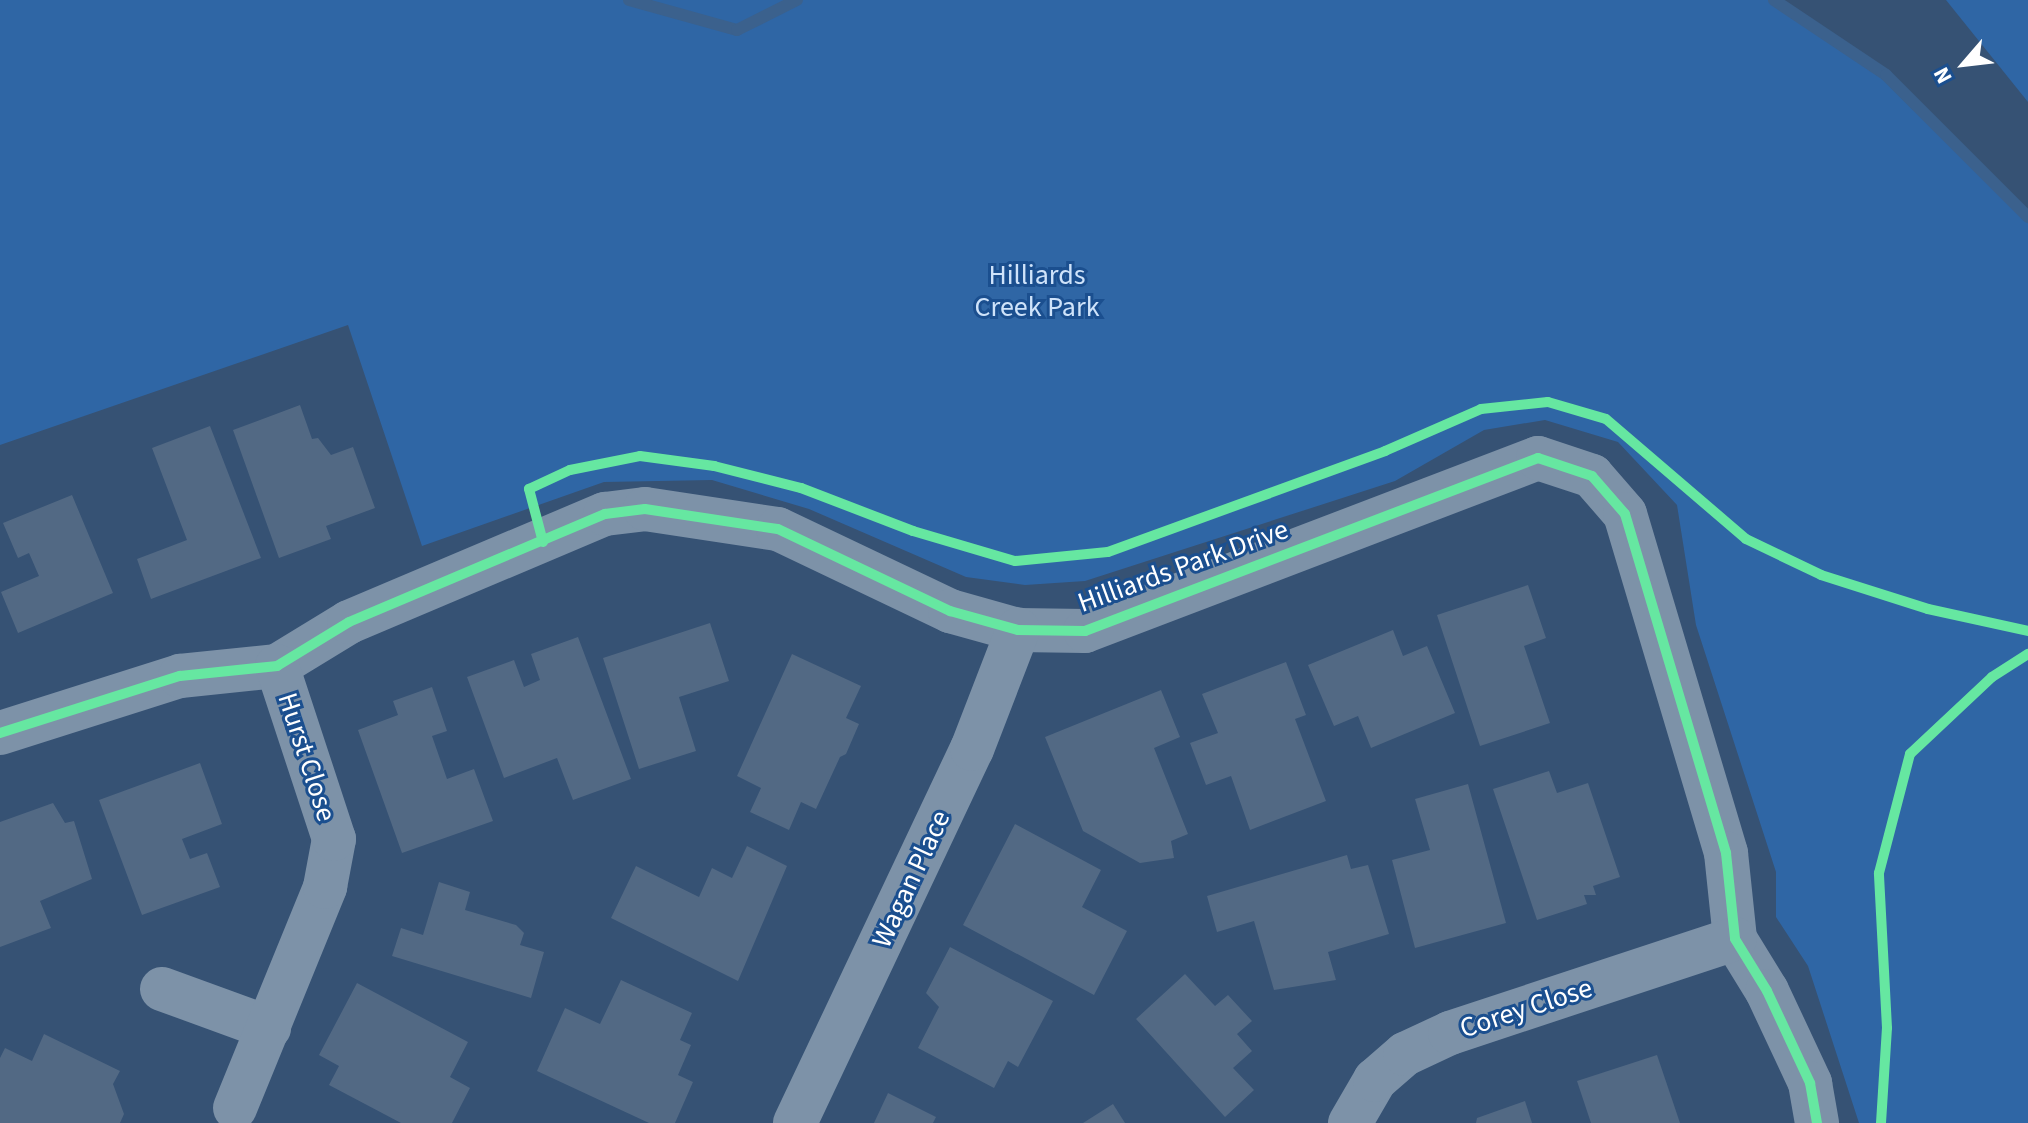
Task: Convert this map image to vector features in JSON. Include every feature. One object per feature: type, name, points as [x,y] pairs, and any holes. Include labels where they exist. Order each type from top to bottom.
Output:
[{"type":"street","name":"Hilliards Park Drive","points":[[0,733],[180,676],[277,666],[349,622],[423,588],[605,514],[645,509],[778,529],[950,611],[1018,630],[1085,631],[1138,614],[1538,458],[1592,476],[1625,514],[1726,853],[1735,939],[1767,991],[1810,1083],[1817,1123]]},
{"type":"street","name":"Wagan Place","points":[[795,1123],[972,749],[1018,630]]},
{"type":"street","name":"Hurst Close","points":[[235,1108],[325,887],[334,839],[277,666]]},
{"type":"street","name":"Corey Close","points":[[1350,1123],[1375,1080],[1405,1054],[1450,1033],[1735,939]]},
{"type":"street","points":[[162,989],[269,1028]]},
{"type":"green space","name":"Hilliards Creek Park","points":[[0,0],[1774,0],[1886,75],[2028,217],[2028,1123],[1859,1123],[1808,966],[1776,917],[1776,872],[1696,625],[1677,505],[1618,442],[1545,420],[1484,430],[1395,481],[1085,581],[1025,585],[966,577],[809,509],[712,480],[604,482],[422,546],[348,325],[0,445]]},
{"type":"green space","points":[[1946,0],[2028,0],[2028,102]]},
{"type":"building","points":[[300,405],[312,439],[318,438],[331,455],[353,447],[375,508],[326,526],[331,539],[279,558],[233,430]]},
{"type":"building","points":[[210,426],[261,558],[151,599],[137,559],[187,540],[152,448]]},
{"type":"building","points":[[72,495],[113,593],[18,633],[1,592],[39,576],[29,553],[18,558],[3,523]]},
{"type":"building","points":[[1528,585],[1546,638],[1524,646],[1550,723],[1480,746],[1437,615]]},
{"type":"building","points":[[710,623],[729,681],[679,697],[696,751],[639,769],[603,658]]},
{"type":"building","points":[[1393,630],[1403,656],[1427,646],[1455,713],[1371,748],[1358,716],[1334,726],[1308,665]]},
{"type":"building","points":[[578,637],[631,779],[573,800],[557,758],[504,778],[467,677],[514,660],[524,687],[540,680],[531,654]]},
{"type":"building","points":[[792,654],[861,686],[846,718],[859,724],[846,754],[840,757],[816,809],[801,802],[789,830],[750,812],[761,788],[737,776]]},
{"type":"building","points":[[1286,662],[1306,715],[1295,719],[1326,801],[1250,830],[1231,776],[1206,785],[1190,743],[1218,733],[1202,694]]},
{"type":"building","points":[[432,687],[447,731],[432,736],[447,779],[474,769],[493,821],[402,853],[358,730],[398,715],[393,701]]},
{"type":"building","points":[[1161,690],[1180,737],[1154,748],[1188,834],[1171,841],[1174,858],[1140,863],[1083,831],[1045,737]]},
{"type":"building","points":[[200,763],[222,824],[182,839],[190,859],[207,853],[220,887],[142,915],[99,800]]},
{"type":"building","points":[[1549,771],[1557,793],[1588,783],[1620,877],[1593,886],[1596,895],[1584,895],[1587,904],[1537,920],[1493,789]]},
{"type":"building","points":[[1468,784],[1506,923],[1415,948],[1392,860],[1430,850],[1415,799]]},
{"type":"building","points":[[53,803],[65,823],[74,821],[92,879],[40,901],[51,928],[0,947],[0,822]]},
{"type":"building","points":[[1015,824],[1101,870],[1082,907],[1127,931],[1094,995],[963,925]]},
{"type":"building","points":[[747,846],[787,866],[738,981],[611,918],[636,866],[699,897],[712,868],[732,878]]},
{"type":"building","points":[[1347,855],[1351,869],[1368,865],[1389,934],[1328,952],[1336,980],[1274,990],[1254,921],[1217,932],[1207,896]]},
{"type":"building","points":[[439,882],[470,892],[465,910],[516,925],[524,933],[520,945],[544,952],[531,998],[392,956],[401,928],[423,935]]},
{"type":"building","points":[[950,947],[1053,1001],[1018,1067],[1008,1061],[994,1088],[918,1048],[939,1007],[926,993]]},
{"type":"building","points":[[1185,974],[1215,1006],[1228,995],[1252,1021],[1237,1034],[1252,1051],[1233,1068],[1254,1090],[1225,1117],[1136,1019]]},
{"type":"building","points":[[621,980],[692,1013],[680,1040],[691,1045],[678,1075],[693,1082],[675,1123],[649,1123],[537,1071],[565,1008],[600,1024]]},
{"type":"building","points":[[357,983],[468,1042],[450,1077],[470,1088],[452,1123],[401,1123],[329,1085],[339,1066],[319,1055]]},
{"type":"building","points":[[44,1034],[120,1071],[113,1084],[124,1114],[120,1123],[0,1123],[0,1058],[5,1048],[32,1061]]},
{"type":"building","points":[[1657,1055],[1680,1123],[1591,1123],[1577,1081]]},
{"type":"building","points":[[888,1093],[936,1117],[933,1123],[874,1123]]},
{"type":"building","points":[[1525,1101],[1532,1123],[1476,1123],[1477,1118]]},
{"type":"building","points":[[1113,1104],[1125,1123],[1083,1123]]},
{"type":"waterway","points":[[629,0],[737,30],[797,0]]},
{"type":"waterway","points":[[1774,0],[1886,75],[2028,217]]},
{"type":"cycle path","points":[[543,542],[529,489],[570,470],[640,456],[714,466],[801,488],[913,531],[1015,561],[1108,552],[1385,451],[1481,409],[1548,402],[1606,419],[1746,539],[1821,575],[1928,609],[2028,631]]},
{"type":"cycle path","points":[[0,733],[180,676],[277,666],[349,622],[605,514],[645,509],[778,529],[950,611],[1018,630],[1085,631],[1538,458],[1592,476],[1625,514],[1726,853],[1735,939],[1767,991],[1810,1083],[1817,1123]]},
{"type":"cycle path","points":[[1881,1123],[1887,1028],[1879,873],[1910,754],[1992,677],[2028,654]]}]
